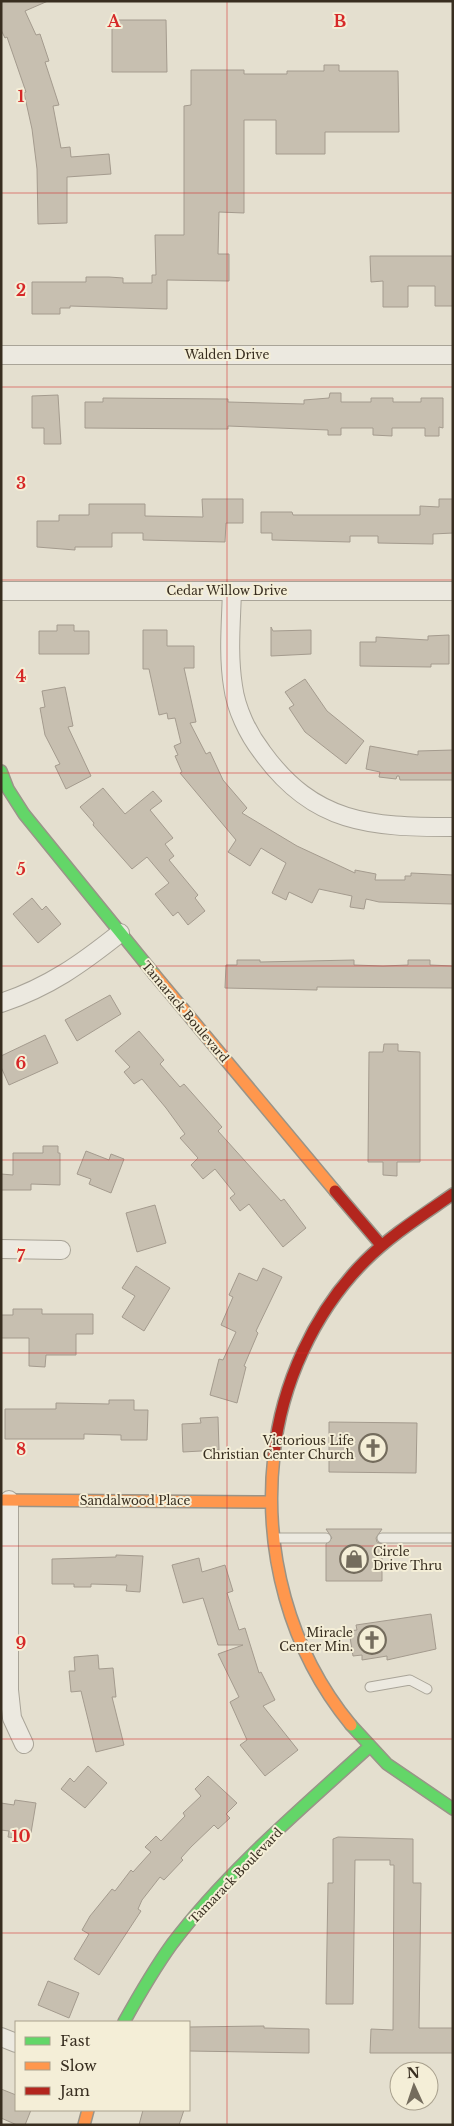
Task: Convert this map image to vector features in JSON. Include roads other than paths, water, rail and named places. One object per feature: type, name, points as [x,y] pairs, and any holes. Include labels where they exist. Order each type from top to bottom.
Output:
[{"type":"street","name":"Walden Drive","points":[[1,355],[453,355]]},
{"type":"street","name":"Cedar Willow Drive","points":[[1,591],[453,591]]},
{"type":"street","points":[[232,591],[233,688],[250,735],[274,769],[302,795],[322,807],[347,817],[372,824],[396,827],[453,827]]},
{"type":"street","name":"Tamarack Boulevard","points":[[1,771],[8,788],[24,814],[120,933],[381,1245]]},
{"type":"street","points":[[1,1003],[33,992],[66,974],[120,933]]},
{"type":"street","points":[[453,1194],[381,1245],[342,1288],[311,1336],[288,1388],[283,1407],[274,1444],[269,1502],[275,1569],[292,1627],[326,1694],[369,1747],[414,1786],[453,1809]]},
{"type":"street","points":[[1,1249],[61,1250]]},
{"type":"street","points":[[5,1500],[9,1690],[12,1718],[24,1744]]},
{"type":"street","name":"Sandalwood Place","points":[[5,1500],[269,1502]]},
{"type":"street","name":"Tamarack Boulevard","points":[[125,2021],[148,1979],[188,1926],[242,1867],[369,1747]]},
{"type":"street","points":[[1,2038],[15,2043]]},
{"type":"street","points":[[84,2125],[88,2111]]},
{"type":"lane","points":[[272,1538],[326,1538]]},
{"type":"lane","points":[[382,1538],[453,1538]]},
{"type":"lane","points":[[370,1686],[410,1680],[426,1689]]},
{"type":"place","name":"Victorious Life Christian Center Church","points":[[373,1448]]},
{"type":"place","name":"Circle Drive Thru","points":[[354,1559]]},
{"type":"place","name":"Miracle Center Min.","points":[[372,1640]]}]
